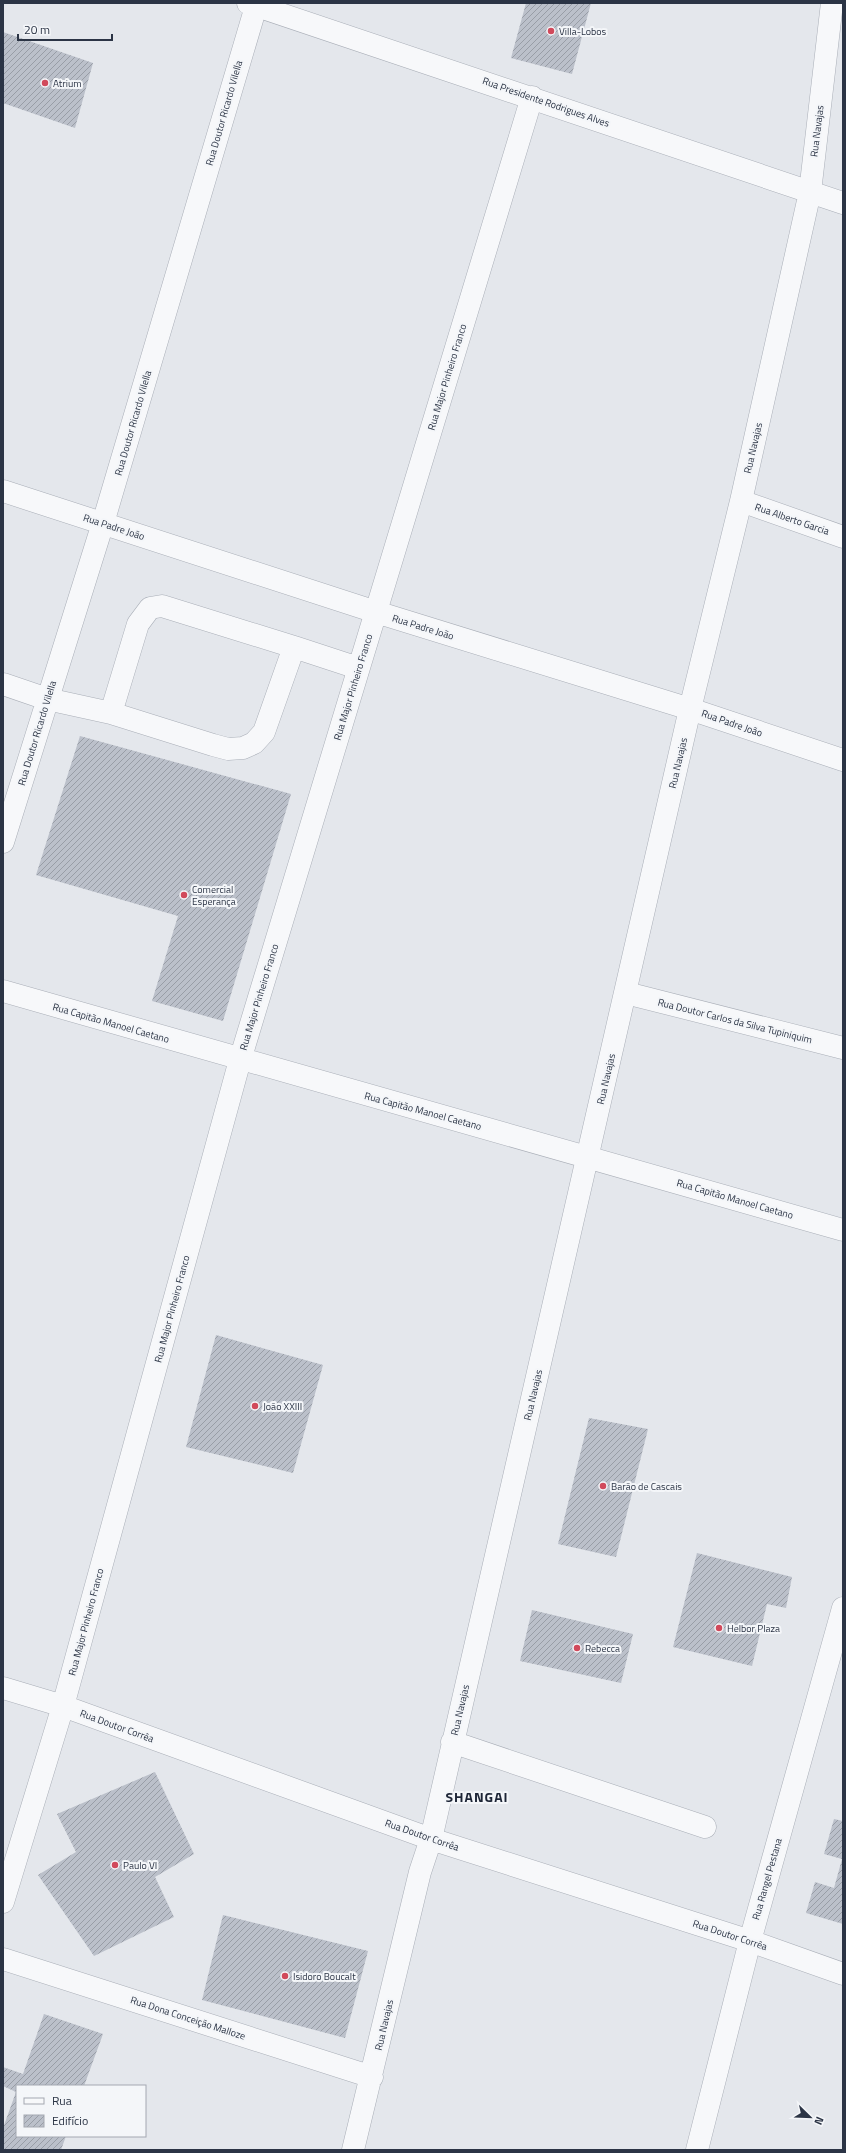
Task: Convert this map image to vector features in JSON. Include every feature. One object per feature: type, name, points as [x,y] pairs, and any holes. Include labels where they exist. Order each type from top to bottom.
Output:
[{"type":"street","name":"Rua Navajas","points":[[353,2150],[372,2077],[420,1872],[431,1839],[452,1742],[626,993],[690,709],[741,501],[810,192],[832,3]]},
{"type":"street","name":"Rua Presidente Rodrigues Alves","points":[[253,4],[843,203]]},
{"type":"street","name":"Rua Doutor Ricardo Vilella","points":[[3,842],[103,523],[253,4]]},
{"type":"street","name":"Rua Major Pinheiro Franco","points":[[3,1902],[63,1706],[240,1060],[532,97]]},
{"type":"street","name":"Rua Padre João","points":[[3,491],[376,612],[690,709],[843,760]]},
{"type":"street","name":"Rua Alberto Garcia","points":[[741,501],[843,537]]},
{"type":"street","points":[[110,713],[138,624],[150,608],[162,606],[358,668]]},
{"type":"street","points":[[3,684],[47,699],[110,713],[213,745],[228,749],[243,748],[254,743],[264,732],[294,647]]},
{"type":"street","name":"Rua Capitão Manoel Caetano","points":[[3,991],[240,1060],[588,1156],[843,1230]]},
{"type":"street","name":"Rua Doutor Carlos da Silva Tupiniquim","points":[[626,993],[843,1048]]},
{"type":"street","name":"Rua Rangel Pestana","points":[[697,2150],[750,1941],[843,1608]]},
{"type":"street","name":"Rua Doutor Corrêa","points":[[3,1688],[63,1706],[431,1839],[750,1941],[843,1974]]},
{"type":"street","points":[[452,1742],[705,1827]]},
{"type":"street","name":"Rua Dona Conceição Malloze","points":[[3,1959],[372,2077]]},
{"type":"building","name":"Villa-Lobos","points":[[526,3],[591,3],[572,74],[511,58]]},
{"type":"building","name":"Atrium","points":[[3,32],[93,63],[75,128],[3,103]]},
{"type":"building","name":"Comercial Esperança","points":[[80,736],[291,794],[223,1021],[152,1001],[178,916],[36,875]]},
{"type":"building","name":"João XXIII","points":[[216,1335],[323,1365],[293,1473],[186,1447]]},
{"type":"building","name":"Barão de Cascais","points":[[589,1418],[648,1429],[616,1557],[558,1544]]},
{"type":"building","name":"Helbor Plaza","points":[[697,1553],[792,1577],[786,1608],[767,1604],[752,1666],[673,1647]]},
{"type":"building","name":"Rebecca","points":[[532,1610],[633,1634],[621,1683],[520,1661]]},
{"type":"building","name":"Paulo VI","points":[[155,1772],[194,1854],[155,1877],[174,1917],[94,1956],[38,1875],[76,1852],[57,1814]]},
{"type":"building","points":[[834,1819],[843,1821],[843,1924],[806,1913],[815,1882],[834,1888],[842,1859],[824,1854]]},
{"type":"building","name":"Isidoro Boucalt","points":[[223,1915],[368,1951],[345,2038],[202,2000]]},
{"type":"building","points":[[44,2014],[103,2034],[84,2085],[16,2085],[16,2092],[3,2086],[3,2067],[23,2074]]},
{"type":"building","points":[[16,2092],[16,2137],[66,2137],[61,2150],[3,2150],[3,2128]]},
{"type":"place","name":"Villa-Lobos","points":[[551,31]]},
{"type":"place","name":"Atrium","points":[[45,83]]},
{"type":"place","name":"Comercial Esperança","points":[[184,895]]},
{"type":"place","name":"João XXIII","points":[[255,1406]]},
{"type":"place","name":"Barão de Cascais","points":[[603,1486]]},
{"type":"place","name":"Helbor Plaza","points":[[719,1628]]},
{"type":"place","name":"Rebecca","points":[[577,1648]]},
{"type":"place","name":"Paulo VI","points":[[115,1865]]},
{"type":"place","name":"Isidoro Boucalt","points":[[285,1976]]},
{"type":"district","name":"SHANGAI","points":[[477,1796]]}]
